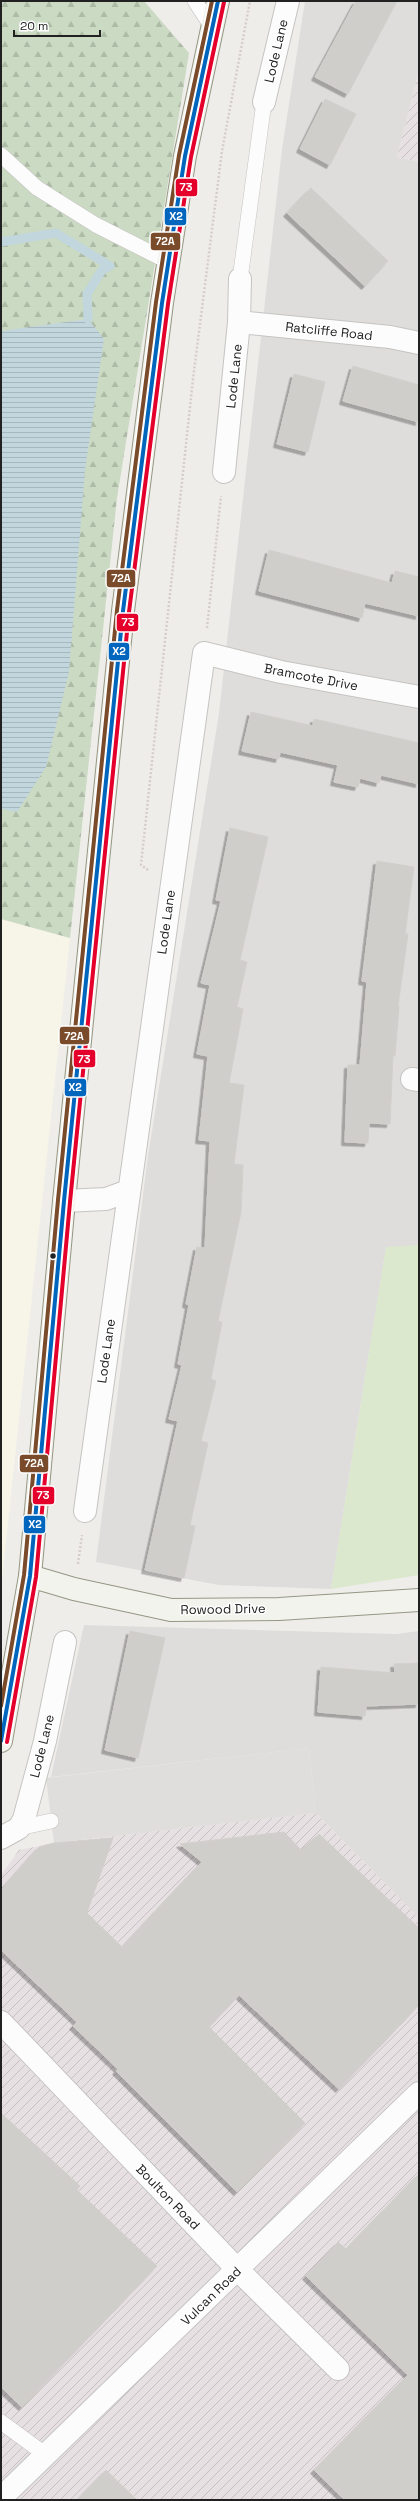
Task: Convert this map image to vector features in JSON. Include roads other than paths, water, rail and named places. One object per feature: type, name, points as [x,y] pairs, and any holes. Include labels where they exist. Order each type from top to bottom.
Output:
[{"type":"main road","points":[[1,1741],[30,1576],[64,1201],[123,611],[168,262],[185,156],[218,1]]},
{"type":"main road","name":"Rowood Drive","points":[[30,1576],[74,1589],[171,1610],[279,1609],[419,1600]]},
{"type":"street","name":"Lode Lane","points":[[264,102],[288,1]]},
{"type":"street","name":"Lode Lane","points":[[224,472],[239,322],[240,279]]},
{"type":"street","name":"Ratcliffe Road","points":[[239,322],[390,337],[419,343]]},
{"type":"street","name":"Lode Lane","points":[[85,1511],[128,1191],[204,653]]},
{"type":"street","name":"Bramcote Drive","points":[[204,653],[280,672],[419,697]]},
{"type":"street","points":[[64,1201],[106,1199],[128,1191]]},
{"type":"street","name":"Lode Lane","points":[[10,1833],[24,1818],[45,1741],[65,1642]]},
{"type":"street","name":"Boulton Road","points":[[1,2022],[238,2270],[338,2369]]},
{"type":"street","name":"Vulcan Road","points":[[1,2498],[238,2270],[419,2092]]},
{"type":"lane","points":[[195,1],[212,27]]},
{"type":"lane","points":[[240,279],[264,102]]},
{"type":"lane","points":[[1,155],[37,188],[96,225],[168,262]]},
{"type":"lane","points":[[10,1833],[51,1821]]},
{"type":"lane","points":[[1,2422],[46,2455]]},
{"type":"waterway","points":[[1,242],[56,233],[110,266]]},
{"type":"waterway","points":[[88,319],[87,294],[102,270],[110,266]]}]
